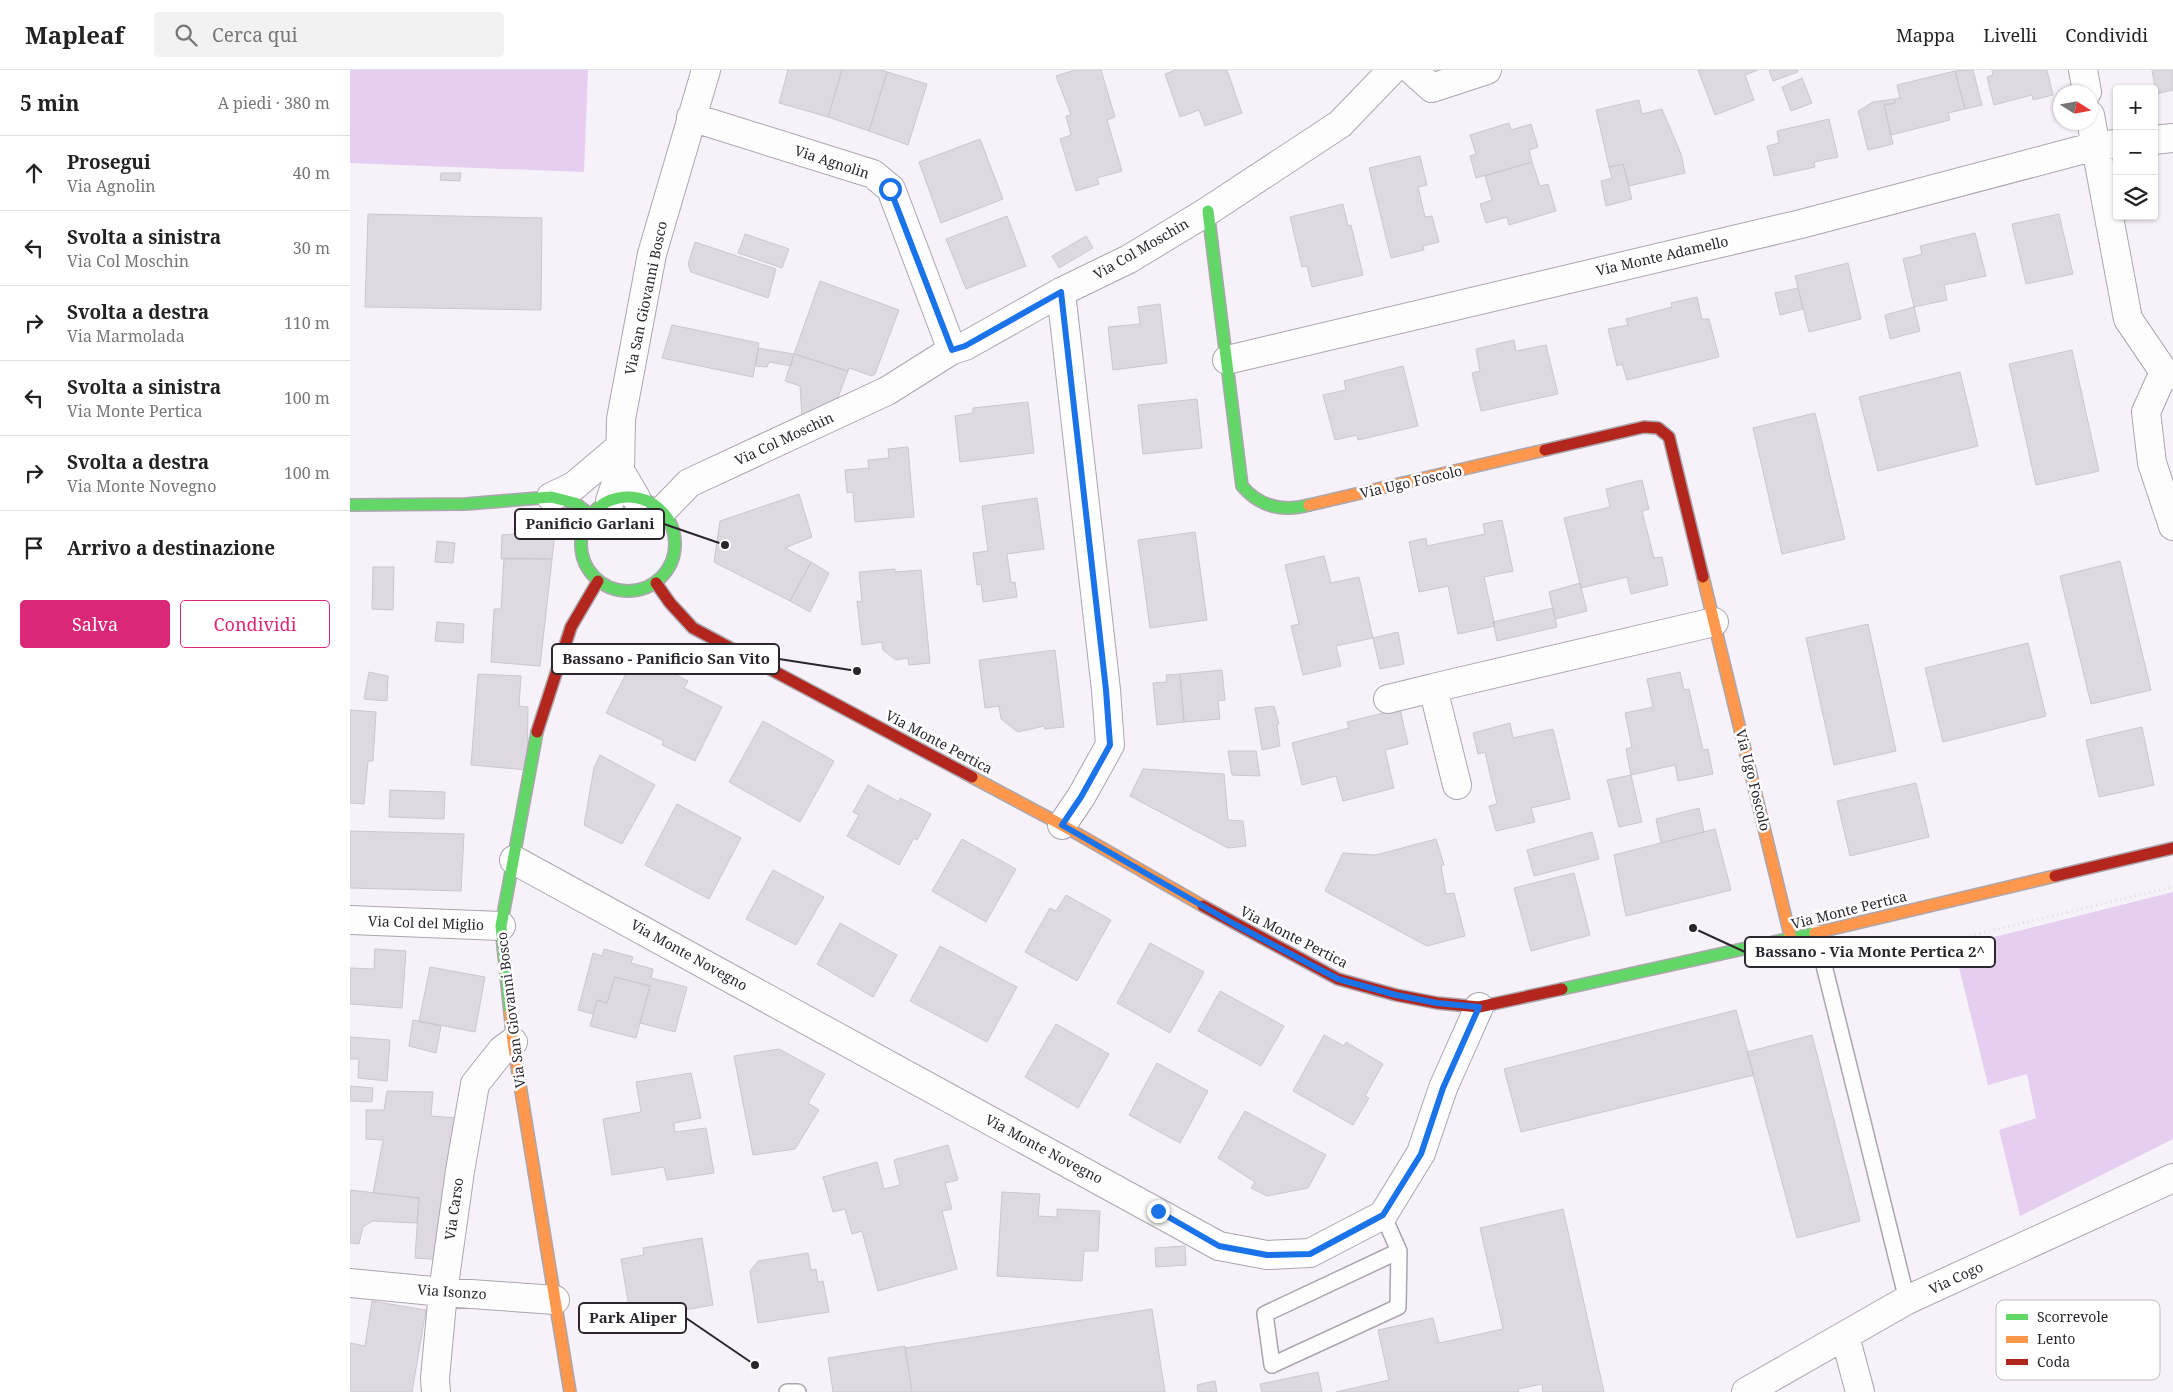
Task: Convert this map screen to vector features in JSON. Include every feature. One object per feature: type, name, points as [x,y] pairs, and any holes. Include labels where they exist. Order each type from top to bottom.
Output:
[{"type":"street","name":"Via San Giovanni Bosco","points":[[620,459],[621,418],[652,254],[706,70]]},
{"type":"street","name":"Via Col Moschin","points":[[662,511],[689,483],[887,391],[952,350],[965,346],[1061,292],[1129,259],[1208,211],[1340,124],[1392,70]]},
{"type":"street","points":[[1412,70],[1432,88],[1488,70]]},
{"type":"street","points":[[2083,70],[2086,85]]},
{"type":"street","name":"Via Agnolin","points":[[691,117],[873,174],[890,189],[952,350]]},
{"type":"street","points":[[2098,130],[2106,145],[2128,319],[2169,374],[2146,412],[2152,463],[2173,526]]},
{"type":"street","points":[[2158,140],[2173,138]]},
{"type":"street","name":"Via Monte Adamello","points":[[1227,360],[1801,224],[2106,145]]},
{"type":"street","name":"Via Ugo Foscolo","points":[[1208,211],[1242,486],[1251,498],[1266,505],[1282,508],[1307,506],[1644,427],[1658,428],[1669,437],[1791,939]]},
{"type":"street","points":[[1061,292],[1106,690],[1110,745],[1081,797],[1062,825]]},
{"type":"street","points":[[551,497],[620,459]]},
{"type":"street","points":[[350,505],[466,504],[551,497],[575,503],[613,505],[650,502],[662,511],[671,525],[675,540],[674,556],[667,571],[656,583],[642,589],[626,592],[611,588],[598,581],[589,570],[583,556],[581,542],[585,528],[613,505],[620,459]]},
{"type":"street","name":"Via San Giovanni Bosco","points":[[570,1392],[513,1042],[501,926],[538,727],[571,627],[598,581]]},
{"type":"street","name":"Via Monte Pertica","points":[[656,583],[670,603],[693,628],[1062,825],[1234,924],[1338,979],[1429,1002],[1479,1007],[1791,939],[2173,848]]},
{"type":"street","points":[[1388,699],[1714,622]]},
{"type":"street","points":[[1433,688],[1457,785]]},
{"type":"street","name":"Via Monte Novegno","points":[[514,860],[1219,1246],[1267,1255],[1310,1254],[1383,1215],[1421,1154],[1443,1088],[1479,1007]]},
{"type":"street","name":"Via Col del Miglio","points":[[350,920],[501,926]]},
{"type":"street","name":"Via Carso","points":[[436,1392],[443,1292],[460,1171],[476,1084],[502,1050],[513,1042]]},
{"type":"street","name":"Via Cogo","points":[[1746,1392],[1908,1300],[2173,1178]]},
{"type":"street","name":"Via Isonzo","points":[[350,1283],[555,1300]]},
{"type":"street","points":[[1844,1336],[1860,1392]]},
{"type":"lane","points":[[1816,933],[1908,1300]]},
{"type":"lane","points":[[1383,1215],[1399,1251],[1398,1307],[1272,1364],[1265,1314],[1399,1251]]},
{"type":"lane","points":[[787,1392],[798,1392]]},
{"type":"path","points":[[1844,966],[2173,887]]},
{"type":"shaded area","points":[[350,70],[588,70],[584,172],[350,163]]},
{"type":"shaded area","points":[[2173,892],[2173,1139],[2020,1216],[1999,1130],[2036,1118],[2027,1074],[1988,1085],[1954,947]]},
{"type":"building","points":[[788,70],[842,70],[828,117],[779,103]]},
{"type":"building","points":[[842,70],[881,70],[887,72],[869,131],[828,117]]},
{"type":"building","points":[[1075,70],[1101,70],[1115,117],[1107,120],[1122,171],[1097,178],[1099,184],[1076,191],[1060,139],[1071,135],[1066,116],[1071,115],[1056,76]]},
{"type":"building","points":[[1176,70],[1227,70],[1242,113],[1205,126],[1199,110],[1180,117],[1165,74]]},
{"type":"building","points":[[1698,70],[1758,70],[1745,75],[1754,100],[1715,115]]},
{"type":"building","points":[[1769,70],[1797,70],[1798,72],[1773,81]]},
{"type":"building","points":[[1973,70],[1982,105],[1965,109],[1955,71]]},
{"type":"building","points":[[1992,70],[2047,70],[2053,95],[2033,100],[2032,95],[1994,105],[1987,77],[1993,75]]},
{"type":"building","points":[[2152,70],[2173,70],[2173,90],[2158,94],[2158,85],[2154,85]]},
{"type":"building","points":[[1955,71],[1965,109],[1948,113],[1950,120],[1891,135],[1884,105],[1895,103],[1895,99],[1900,98],[1897,85]]},
{"type":"building","points":[[887,72],[927,84],[908,145],[869,131]]},
{"type":"building","points":[[1802,78],[1812,103],[1791,111],[1782,87]]},
{"type":"building","points":[[1895,99],[1895,103],[1884,105],[1893,144],[1868,150],[1858,111],[1873,102]]},
{"type":"building","points":[[1639,100],[1642,114],[1662,109],[1681,154],[1685,173],[1629,186],[1623,164],[1609,167],[1596,110]]},
{"type":"building","points":[[1829,119],[1838,157],[1814,162],[1815,167],[1774,176],[1767,146],[1779,143],[1777,131]]},
{"type":"building","points":[[1509,123],[1511,130],[1531,124],[1538,147],[1529,150],[1532,162],[1476,178],[1470,156],[1476,154],[1470,135]]},
{"type":"building","points":[[980,139],[1003,199],[941,223],[919,162]]},
{"type":"building","points":[[1420,156],[1427,185],[1418,187],[1425,217],[1432,216],[1439,242],[1423,246],[1424,250],[1391,258],[1369,168]]},
{"type":"building","points":[[1532,162],[1540,186],[1548,184],[1556,211],[1509,225],[1507,217],[1486,223],[1480,204],[1492,200],[1485,176]]},
{"type":"building","points":[[1623,164],[1632,199],[1606,206],[1601,181],[1612,178],[1609,167]]},
{"type":"building","points":[[441,173],[461,173],[460,181],[440,180]]},
{"type":"building","points":[[1343,204],[1348,226],[1351,225],[1363,275],[1312,287],[1307,266],[1302,267],[1290,217]]},
{"type":"building","points":[[368,214],[542,218],[541,310],[365,307]]},
{"type":"building","points":[[2059,214],[2073,274],[2026,284],[2012,224]]},
{"type":"building","points":[[1007,216],[1026,266],[966,289],[946,239]]},
{"type":"building","points":[[1975,233],[1986,276],[1944,285],[1947,300],[1914,307],[1903,259],[1922,254],[1920,246]]},
{"type":"building","points":[[745,234],[789,249],[782,268],[738,253]]},
{"type":"building","points":[[1086,236],[1093,248],[1059,268],[1052,256]]},
{"type":"building","points":[[695,242],[776,269],[768,298],[691,272],[688,264]]},
{"type":"building","points":[[1848,263],[1861,319],[1809,332],[1795,276]]},
{"type":"building","points":[[820,281],[899,310],[875,374],[872,376],[849,368],[848,371],[794,354]]},
{"type":"building","points":[[1798,288],[1803,309],[1780,315],[1775,293]]},
{"type":"building","points":[[1697,297],[1702,319],[1709,319],[1719,357],[1627,380],[1622,364],[1617,366],[1608,329],[1628,325],[1626,319],[1672,307],[1671,303]]},
{"type":"building","points":[[1160,304],[1167,363],[1113,370],[1108,327],[1140,324],[1138,307]]},
{"type":"building","points":[[1914,307],[1920,331],[1890,339],[1885,315]]},
{"type":"building","points":[[672,325],[759,343],[753,377],[662,358]]},
{"type":"building","points":[[1514,340],[1516,351],[1546,345],[1558,394],[1481,411],[1472,373],[1480,371],[1476,349]]},
{"type":"building","points":[[758,348],[794,354],[791,366],[769,362],[767,367],[756,366]]},
{"type":"building","points":[[2072,350],[2099,471],[2036,485],[2009,364]]},
{"type":"building","points":[[794,354],[848,371],[837,400],[802,416],[800,386],[785,381]]},
{"type":"building","points":[[1403,366],[1418,426],[1358,440],[1357,435],[1335,440],[1323,395],[1346,390],[1344,381]]},
{"type":"building","points":[[1960,372],[1978,446],[1878,471],[1859,397]]},
{"type":"building","points":[[1197,399],[1202,448],[1143,454],[1138,405]]},
{"type":"building","points":[[1028,402],[1034,453],[960,462],[955,416],[973,413],[973,408]]},
{"type":"building","points":[[1815,413],[1845,539],[1782,554],[1753,428]]},
{"type":"building","points":[[908,447],[914,517],[855,522],[853,492],[847,493],[845,470],[869,468],[868,460],[889,458],[888,449]]},
{"type":"building","points":[[1642,480],[1649,509],[1642,511],[1654,558],[1662,557],[1668,585],[1631,594],[1627,577],[1581,588],[1564,518],[1610,507],[1606,489]]},
{"type":"building","points":[[799,494],[812,537],[785,548],[811,562],[790,601],[714,562],[720,521]]},
{"type":"building","points":[[1037,498],[1044,549],[1007,554],[1011,583],[1015,582],[1017,597],[983,602],[981,584],[977,585],[973,553],[988,551],[982,506]]},
{"type":"building","points":[[1502,520],[1513,571],[1484,577],[1495,626],[1458,634],[1448,586],[1419,592],[1409,542],[1426,538],[1427,546],[1485,534],[1483,524]]},
{"type":"building","points":[[555,531],[552,559],[501,559],[502,535]]},
{"type":"building","points":[[1195,532],[1207,620],[1150,628],[1138,540]]},
{"type":"building","points":[[437,541],[455,543],[453,563],[435,562]]},
{"type":"building","points":[[1324,556],[1331,583],[1359,577],[1373,638],[1336,646],[1341,666],[1303,675],[1291,626],[1299,624],[1285,565]]},
{"type":"building","points":[[504,558],[552,559],[540,666],[491,662],[494,609],[501,609]]},
{"type":"building","points":[[2120,561],[2151,690],[2091,704],[2060,576]]},
{"type":"building","points":[[811,562],[829,573],[810,612],[790,601]]},
{"type":"building","points":[[373,567],[394,567],[393,610],[372,609]]},
{"type":"building","points":[[895,569],[895,572],[921,570],[930,663],[909,665],[908,658],[896,660],[883,650],[882,642],[862,645],[857,601],[862,602],[859,572]]},
{"type":"building","points":[[1580,583],[1587,611],[1555,619],[1549,592]]},
{"type":"building","points":[[1553,608],[1557,627],[1497,641],[1493,622]]},
{"type":"building","points":[[437,622],[464,624],[463,643],[435,641]]},
{"type":"building","points":[[1868,624],[1896,751],[1834,765],[1806,638]]},
{"type":"building","points":[[1398,632],[1404,664],[1380,669],[1373,638]]},
{"type":"building","points":[[2028,643],[2046,716],[1943,742],[1925,668]]},
{"type":"building","points":[[1055,650],[1064,727],[1045,729],[1044,726],[1018,732],[1001,719],[999,706],[985,708],[979,660]]},
{"type":"building","points":[[636,654],[688,681],[684,688],[722,707],[695,761],[662,745],[664,741],[606,713]]},
{"type":"building","points":[[1222,670],[1225,700],[1218,701],[1220,719],[1184,722],[1180,674]]},
{"type":"building","points":[[369,672],[388,676],[387,701],[364,699]]},
{"type":"building","points":[[1680,672],[1684,690],[1689,689],[1703,750],[1708,749],[1713,774],[1678,781],[1675,765],[1631,775],[1626,749],[1632,747],[1625,713],[1653,707],[1647,679]]},
{"type":"building","points":[[478,674],[521,676],[519,706],[528,707],[527,770],[471,765]]},
{"type":"building","points":[[1180,674],[1184,722],[1157,725],[1153,683],[1167,682],[1166,675]]},
{"type":"building","points":[[1274,706],[1279,724],[1277,725],[1280,746],[1262,750],[1255,708]]},
{"type":"building","points":[[1400,709],[1408,744],[1385,750],[1394,788],[1343,801],[1336,776],[1302,785],[1292,743],[1349,728],[1347,722]]},
{"type":"building","points":[[350,710],[376,712],[373,761],[368,761],[364,804],[350,803]]},
{"type":"building","points":[[763,721],[834,761],[800,822],[729,782]]},
{"type":"building","points":[[1510,723],[1513,738],[1553,729],[1570,799],[1531,808],[1535,822],[1496,831],[1489,806],[1497,804],[1485,752],[1478,754],[1473,733]]},
{"type":"building","points":[[2142,727],[2154,785],[2099,797],[2086,740]]},
{"type":"building","points":[[1228,751],[1256,751],[1260,776],[1232,775]]},
{"type":"building","points":[[600,755],[655,785],[622,844],[584,825],[594,768]]},
{"type":"building","points":[[1143,769],[1224,774],[1228,820],[1243,821],[1246,846],[1228,848],[1130,796]]},
{"type":"building","points":[[1631,775],[1642,822],[1619,827],[1607,780]]},
{"type":"building","points":[[1916,783],[1929,837],[1850,856],[1837,801]]},
{"type":"building","points":[[868,785],[899,802],[900,798],[931,814],[917,840],[914,838],[899,865],[847,836],[859,815],[853,812]]},
{"type":"building","points":[[390,790],[445,792],[444,819],[389,817]]},
{"type":"building","points":[[677,804],[741,838],[709,899],[645,865]]},
{"type":"building","points":[[1699,808],[1704,832],[1661,843],[1656,819]]},
{"type":"building","points":[[1715,829],[1731,890],[1626,916],[1614,855]]},
{"type":"building","points":[[350,831],[464,834],[461,891],[350,888]]},
{"type":"building","points":[[1592,832],[1599,859],[1534,876],[1527,850]]},
{"type":"building","points":[[962,839],[1016,869],[986,922],[932,891]]},
{"type":"building","points":[[1436,839],[1444,865],[1441,866],[1446,894],[1454,893],[1465,936],[1427,946],[1325,891],[1343,853],[1376,855]]},
{"type":"building","points":[[773,870],[824,897],[796,945],[746,919]]},
{"type":"building","points":[[1574,873],[1590,935],[1531,951],[1514,888]]},
{"type":"building","points":[[1066,895],[1111,920],[1077,981],[1025,952],[1050,908],[1056,911]]},
{"type":"building","points":[[840,923],[897,955],[873,997],[817,964]]},
{"type":"building","points":[[1150,943],[1204,972],[1170,1033],[1117,1003]]},
{"type":"building","points":[[940,946],[1017,987],[987,1042],[910,1001]]},
{"type":"building","points":[[375,949],[406,951],[402,1008],[350,1004],[350,968],[374,969]]},
{"type":"building","points":[[604,949],[633,957],[631,963],[653,969],[651,978],[687,987],[675,1032],[640,1023],[650,986],[615,977],[607,1003],[597,1000],[593,1014],[578,1010],[593,953],[602,956]]},
{"type":"building","points":[[430,967],[485,977],[475,1032],[419,1021]]},
{"type":"building","points":[[615,977],[650,986],[636,1038],[590,1026],[597,1000],[607,1003]]},
{"type":"building","points":[[1220,991],[1284,1026],[1261,1066],[1198,1031]]},
{"type":"building","points":[[1736,1010],[1754,1075],[1521,1132],[1504,1069]]},
{"type":"building","points":[[413,1020],[441,1026],[436,1053],[409,1046]]},
{"type":"building","points":[[1056,1024],[1109,1054],[1078,1108],[1025,1077]]},
{"type":"building","points":[[1324,1035],[1344,1046],[1346,1042],[1383,1064],[1365,1096],[1369,1098],[1353,1125],[1293,1091]]},
{"type":"building","points":[[1812,1035],[1860,1221],[1797,1238],[1747,1052]]},
{"type":"building","points":[[350,1037],[390,1040],[387,1081],[358,1078],[359,1059],[350,1059]]},
{"type":"building","points":[[779,1049],[825,1074],[808,1103],[819,1110],[795,1149],[753,1155],[734,1056]]},
{"type":"building","points":[[1157,1063],[1208,1091],[1180,1143],[1129,1115]]},
{"type":"building","points":[[691,1073],[701,1118],[674,1123],[675,1132],[706,1128],[714,1173],[667,1180],[664,1167],[612,1175],[603,1119],[641,1112],[636,1082]]},
{"type":"building","points":[[350,1086],[373,1088],[372,1102],[350,1101]]},
{"type":"building","points":[[387,1091],[433,1092],[431,1116],[458,1118],[444,1260],[415,1258],[419,1198],[373,1193],[383,1140],[366,1139],[366,1110],[384,1110]]},
{"type":"building","points":[[1245,1111],[1326,1155],[1308,1188],[1267,1196],[1251,1188],[1255,1182],[1218,1158]]},
{"type":"building","points":[[948,1145],[958,1180],[945,1183],[952,1209],[942,1211],[957,1269],[878,1291],[862,1231],[852,1234],[845,1209],[833,1212],[823,1177],[877,1162],[884,1189],[900,1185],[894,1160]]},
{"type":"building","points":[[350,1190],[419,1198],[417,1223],[372,1221],[363,1227],[359,1244],[350,1243]]},
{"type":"building","points":[[1002,1192],[1040,1194],[1038,1216],[1057,1217],[1057,1209],[1100,1211],[1098,1251],[1084,1251],[1082,1281],[997,1276]]},
{"type":"building","points":[[1563,1209],[1604,1392],[1543,1392],[1542,1384],[1518,1389],[1519,1392],[1336,1392],[1389,1380],[1378,1330],[1433,1318],[1439,1343],[1503,1329],[1480,1228]]},
{"type":"building","points":[[702,1238],[713,1305],[631,1319],[621,1259],[644,1255],[643,1248]]},
{"type":"building","points":[[1185,1246],[1186,1265],[1156,1267],[1155,1248]]},
{"type":"building","points":[[808,1253],[811,1270],[816,1269],[818,1282],[823,1281],[829,1312],[758,1323],[750,1271],[758,1261]]},
{"type":"building","points":[[372,1301],[426,1310],[412,1392],[350,1392],[350,1343],[365,1346]]},
{"type":"building","points":[[1152,1309],[1165,1392],[912,1392],[905,1348]]},
{"type":"building","points":[[905,1346],[912,1392],[833,1392],[828,1358]]},
{"type":"building","points":[[1318,1372],[1322,1392],[1262,1392],[1260,1384]]},
{"type":"building","points":[[1215,1381],[1217,1392],[1198,1392],[1197,1385]]},
{"type":"traffic: fast","points":[[1208,211],[1242,486],[1256,499],[1272,506],[1290,508],[1309,505]]},
{"type":"traffic: fast","points":[[350,505],[466,504],[551,497],[575,503],[591,515]]},
{"type":"traffic: fast","points":[[628,497],[646,501],[661,511],[671,526],[675,544],[671,562],[661,577],[646,587],[628,591],[610,587],[595,577],[585,562],[581,544],[585,526],[595,511],[610,501],[628,497]]},
{"type":"traffic: fast","points":[[510,1013],[501,926],[537,732]]},
{"type":"traffic: fast","points":[[1562,989],[1815,933]]},
{"type":"traffic: slow","points":[[1309,505],[1545,450]]},
{"type":"traffic: slow","points":[[1703,577],[1791,939]]},
{"type":"traffic: slow","points":[[972,777],[1062,825],[1203,906]]},
{"type":"traffic: slow","points":[[1815,933],[2055,876]]},
{"type":"traffic: slow","points":[[510,1013],[513,1042],[570,1392]]},
{"type":"traffic: jam","points":[[1545,450],[1644,427],[1658,428],[1669,437],[1703,577]]},
{"type":"traffic: jam","points":[[537,732],[571,627],[598,581]]},
{"type":"traffic: jam","points":[[656,583],[670,603],[693,628],[972,777]]},
{"type":"traffic: jam","points":[[2055,876],[2173,848]]},
{"type":"traffic: jam","points":[[1203,906],[1338,979],[1396,995],[1437,1003],[1479,1007],[1562,989]]},
{"type":"place","name":"Panificio Garlani","points":[[725,545]]},
{"type":"place","name":"Bassano - Panificio San Vito","points":[[857,671]]},
{"type":"place","name":"Bassano - Via Monte Pertica 2^","points":[[1693,928]]},
{"type":"place","name":"Park Aliper","points":[[755,1365]]},
{"type":"route","points":[[890,189],[952,350],[965,346],[1061,292],[1106,690],[1110,745],[1081,797],[1062,825],[1234,924],[1338,979],[1396,995],[1437,1003],[1479,1007],[1443,1088],[1421,1154],[1383,1215],[1310,1254],[1267,1255],[1219,1246],[1158,1211]]}]
